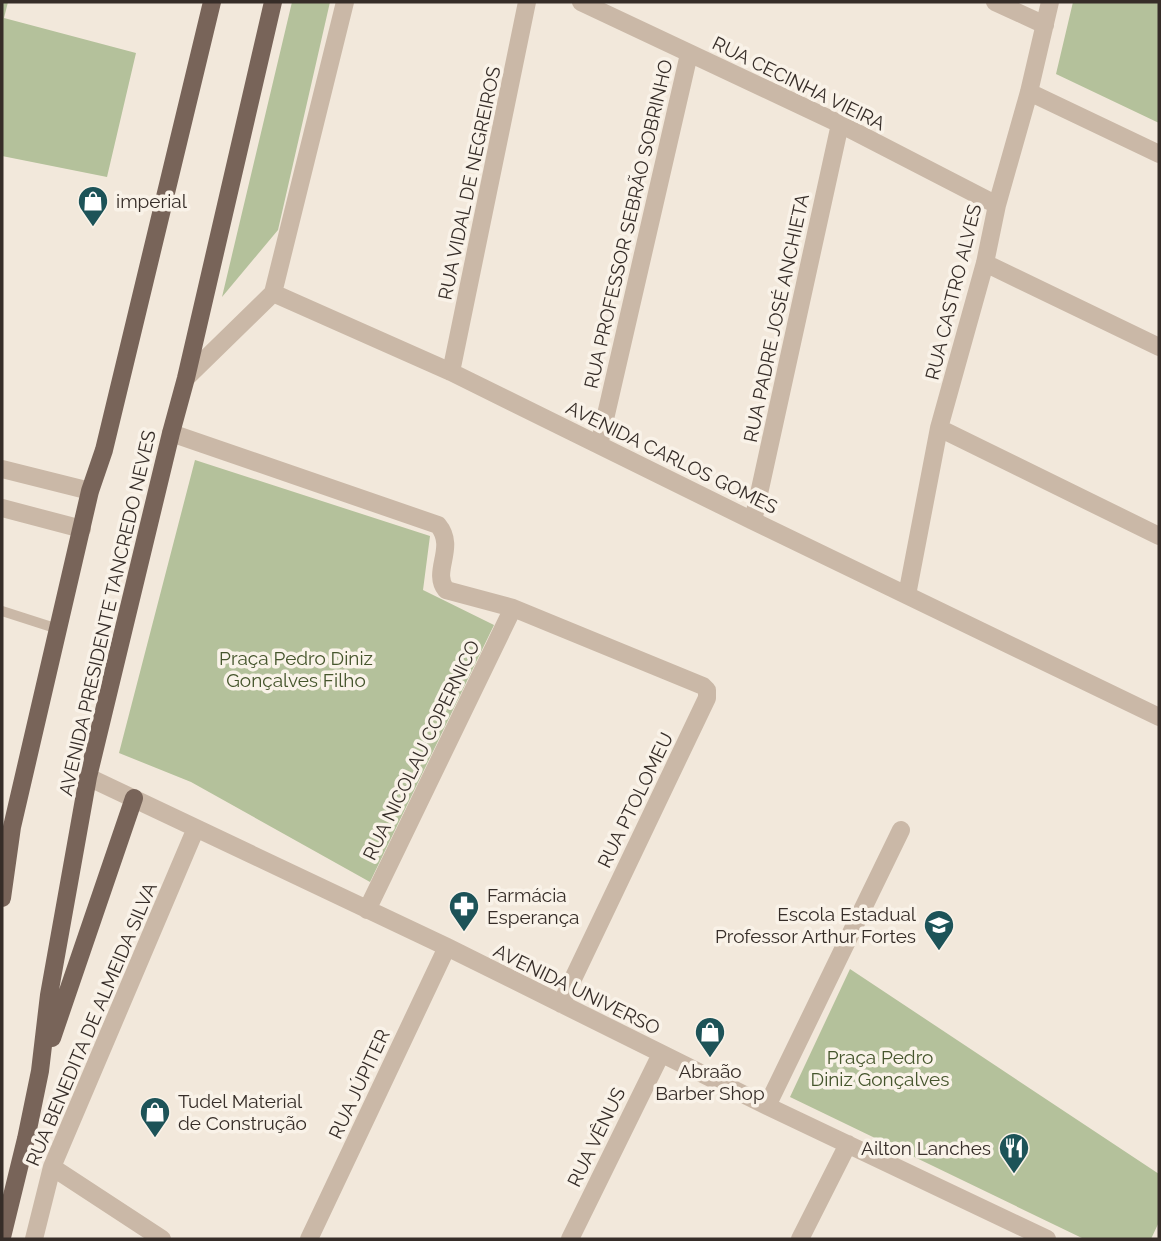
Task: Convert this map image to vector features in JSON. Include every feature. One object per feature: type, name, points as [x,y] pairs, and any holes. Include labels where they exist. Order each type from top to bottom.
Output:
[{"type":"main road","name":"AVENIDA PRESIDENTE TANCREDO NEVES","points":[[2,898],[12,827],[90,491],[104,450],[212,2]]},
{"type":"main road","name":"AVENIDA PRESIDENTE TANCREDO NEVES","points":[[2,1237],[40,1071],[49,995],[88,777],[186,378],[271,6]]},
{"type":"main road","points":[[40,1071],[134,798]]},
{"type":"main road","points":[[2,863],[12,827]]},
{"type":"street","points":[[186,378],[273,293],[345,2]]},
{"type":"street","name":"RUA VIDAL DE NEGREIROS","points":[[451,372],[527,2]]},
{"type":"street","name":"RUA CECINHA VIEIRA","points":[[582,2],[840,124],[997,205]]},
{"type":"street","points":[[995,2],[1045,25]]},
{"type":"street","name":"RUA CASTRO ALVES","points":[[906,595],[939,428],[985,263],[997,205],[1029,92],[1050,2]]},
{"type":"street","name":"RUA PROFESSOR SEBRÃO SOBRINHO","points":[[598,444],[689,54]]},
{"type":"street","points":[[1029,92],[1159,154]]},
{"type":"street","name":"RUA PADRE JOSÉ ANCHIETA","points":[[753,521],[840,124]]},
{"type":"street","points":[[985,263],[1159,347]]},
{"type":"street","name":"AVENIDA CARLOS GOMES","points":[[273,293],[451,372],[1159,717]]},
{"type":"street","points":[[939,428],[1159,536]]},
{"type":"street","points":[[171,433],[438,525],[444,532],[446,541],[441,582],[446,590],[513,608]]},
{"type":"street","points":[[2,469],[90,491]]},
{"type":"street","points":[[2,508],[82,529]]},
{"type":"street","name":"RUA PTOLOMEU","points":[[513,608],[703,686],[707,690],[708,698],[561,1004]]},
{"type":"street","name":"RUA NICOLAU COPERNICO","points":[[367,910],[513,608]]},
{"type":"street","name":"AVENIDA UNIVERSO","points":[[88,777],[447,947],[1039,1237]]},
{"type":"street","name":"RUA BENEDITA DE ALMEIDA SILVA","points":[[34,1239],[52,1167],[196,828]]},
{"type":"street","points":[[767,1106],[901,830]]},
{"type":"street","name":"RUA JÚPITER","points":[[309,1239],[447,947]]},
{"type":"street","name":"RUA VÊNUS","points":[[570,1239],[661,1054]]},
{"type":"street","points":[[800,1239],[848,1144]]},
{"type":"street","points":[[52,1167],[162,1239]]},
{"type":"lane","points":[[2,611],[58,629]]},
{"type":"green space","points":[[2,2],[8,2],[4,18],[136,53],[107,177],[2,156]]},
{"type":"green space","points":[[292,2],[330,2],[278,230],[222,297]]},
{"type":"green space","points":[[1073,2],[1159,2],[1159,123],[1056,74]]},
{"type":"green space","name":"Praça Pedro Diniz Gonçalves Filho","points":[[195,460],[430,536],[423,590],[494,625],[370,882],[191,782],[119,753]]},
{"type":"green space","name":"Praça Pedro Diniz Gonçalves","points":[[850,969],[1159,1174],[1159,1222],[1151,1239],[1084,1239],[790,1097]]},
{"type":"place","name":"imperial","points":[[93,228]]},
{"type":"place","name":"Farmácia Esperança","points":[[464,933]]},
{"type":"place","name":"Escola Estadual Professor Arthur Fortes","points":[[939,952]]},
{"type":"place","name":"Abraão Barber Shop","points":[[710,1059]]},
{"type":"place","name":"Tudel Material de Construção","points":[[155,1139]]},
{"type":"place","name":"Ailton Lanches","points":[[1014,1175]]}]
